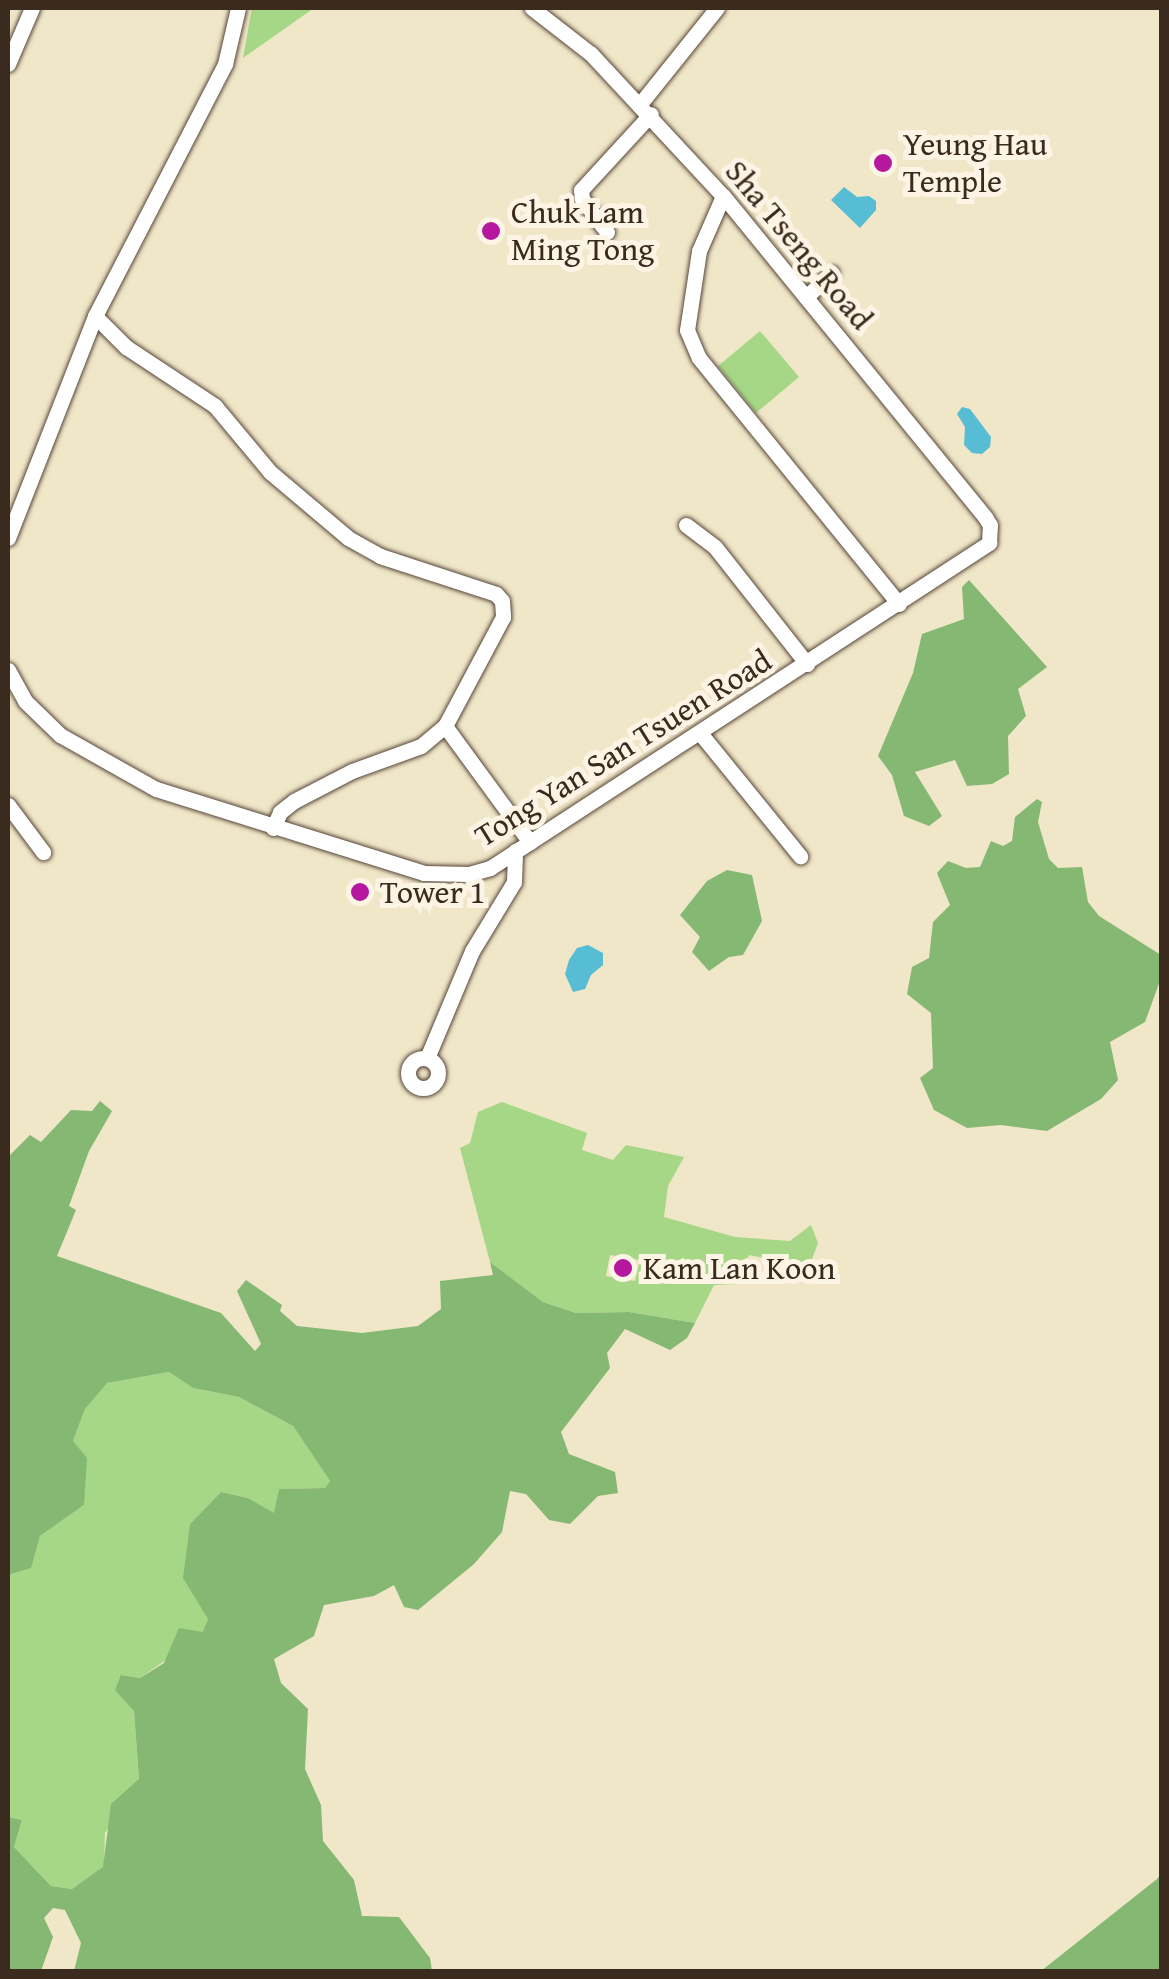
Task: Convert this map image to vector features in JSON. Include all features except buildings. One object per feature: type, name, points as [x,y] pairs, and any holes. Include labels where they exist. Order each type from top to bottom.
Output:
[{"type":"street","points":[[8,64],[32,8]]},
{"type":"street","points":[[8,538],[95,316],[226,64],[238,8]]},
{"type":"street","name":"Sha Tseng Road","points":[[532,8],[591,54],[723,196],[985,516],[990,524],[988,542]]},
{"type":"street","points":[[607,232],[582,199],[581,190],[646,109],[717,8]]},
{"type":"street","points":[[723,196],[699,252],[687,330],[698,358],[899,604]]},
{"type":"street","points":[[806,297],[832,273]]},
{"type":"street","points":[[95,316],[126,347],[215,406],[270,472],[348,538],[380,556],[496,594],[502,601],[503,617],[445,726],[421,746],[364,766],[294,801],[280,812],[274,828]]},
{"type":"street","points":[[686,525],[715,547],[807,664]]},
{"type":"street","name":"Tong Yan San Tsuen Road","points":[[8,670],[36,713],[102,762],[180,798],[435,876],[480,872],[807,664],[988,542]]},
{"type":"street","points":[[445,726],[530,842]]},
{"type":"street","points":[[700,732],[800,856]]},
{"type":"street","points":[[8,805],[44,852]]},
{"type":"street","points":[[427,1058],[472,951],[514,882],[515,851]]},
{"type":"green space","points":[[252,8],[314,8],[243,58]]},
{"type":"green space","points":[[760,331],[799,377],[756,413],[718,366]]},
{"type":"green space","points":[[969,580],[1047,667],[1018,689],[1026,716],[1008,736],[1009,774],[992,784],[967,786],[955,760],[915,772],[942,816],[929,826],[904,816],[892,775],[878,756],[913,673],[922,634],[964,619],[962,587]]},
{"type":"green space","points":[[1037,799],[1042,802],[1038,822],[1049,859],[1058,868],[1082,867],[1088,902],[1099,916],[1161,955],[1161,978],[1145,1022],[1110,1042],[1118,1080],[1101,1099],[1047,1131],[1001,1125],[967,1128],[934,1110],[920,1078],[933,1068],[931,1013],[907,994],[912,967],[929,958],[933,922],[950,905],[937,873],[948,861],[966,868],[980,867],[991,841],[1003,846],[1012,841],[1015,817]]},
{"type":"green space","points":[[727,870],[752,875],[762,921],[743,955],[729,957],[709,971],[692,952],[700,937],[680,915],[707,881]]},
{"type":"green space","points":[[100,1101],[112,1111],[89,1151],[69,1206],[76,1210],[57,1256],[221,1313],[255,1351],[261,1344],[237,1291],[246,1280],[282,1305],[280,1311],[297,1326],[362,1333],[418,1326],[441,1309],[440,1281],[493,1275],[490,1262],[543,1302],[576,1313],[629,1312],[695,1323],[687,1338],[670,1350],[625,1329],[607,1353],[610,1368],[561,1432],[569,1454],[615,1472],[618,1493],[598,1496],[570,1524],[549,1520],[526,1494],[510,1491],[502,1532],[474,1564],[418,1610],[404,1607],[394,1585],[374,1596],[324,1605],[314,1636],[274,1659],[281,1683],[308,1709],[305,1769],[321,1805],[323,1841],[354,1880],[362,1916],[399,1917],[430,1958],[432,1971],[74,1971],[81,1943],[65,1910],[53,1908],[44,1918],[53,1937],[41,1971],[8,1971],[8,1817],[22,1820],[14,1847],[51,1886],[72,1889],[103,1867],[111,1804],[139,1779],[134,1711],[115,1690],[121,1675],[140,1678],[164,1663],[179,1628],[203,1632],[208,1619],[183,1578],[190,1524],[221,1492],[248,1498],[274,1513],[279,1489],[325,1488],[330,1481],[293,1426],[239,1397],[193,1388],[169,1372],[107,1383],[85,1409],[73,1441],[87,1458],[84,1505],[40,1536],[31,1568],[8,1575],[8,1157],[30,1135],[41,1142],[71,1110],[92,1111]]},
{"type":"green space","points":[[502,1102],[587,1133],[582,1150],[613,1160],[626,1145],[684,1157],[668,1186],[664,1217],[735,1237],[790,1241],[811,1225],[818,1243],[809,1267],[749,1255],[736,1284],[714,1285],[695,1323],[629,1312],[576,1313],[543,1302],[490,1262],[460,1148],[470,1143],[478,1112]],"holes":[[[610,1255],[640,1260],[635,1281],[606,1276]]]},
{"type":"green space","points":[[169,1372],[193,1388],[239,1397],[293,1426],[330,1481],[325,1488],[279,1489],[275,1514],[248,1498],[221,1492],[190,1524],[208,1619],[204,1633],[140,1678],[121,1675],[134,1711],[139,1779],[105,1833],[104,1867],[72,1889],[51,1886],[14,1847],[22,1820],[8,1817],[8,1575],[30,1568],[40,1536],[84,1505],[73,1441],[85,1409],[106,1383]]},
{"type":"green space","points":[[1161,1874],[1161,1971],[1041,1971],[1157,1879]]},
{"type":"water","points":[[844,187],[857,197],[869,196],[876,201],[876,210],[860,228],[831,200]]},
{"type":"water","points":[[962,407],[970,409],[991,437],[990,447],[982,454],[972,453],[964,445],[965,427],[957,414]]},
{"type":"water","points":[[588,945],[603,953],[603,965],[591,975],[585,989],[573,992],[565,974],[569,960],[577,948]]},
{"type":"place","name":"Yeung Hau Temple","points":[[883,163]]},
{"type":"place","name":"Chuk Lam Ming Tong","points":[[491,231]]},
{"type":"place","name":"Tower 1","points":[[360,892]]},
{"type":"place","name":"Kam Lan Koon","points":[[623,1268]]}]
